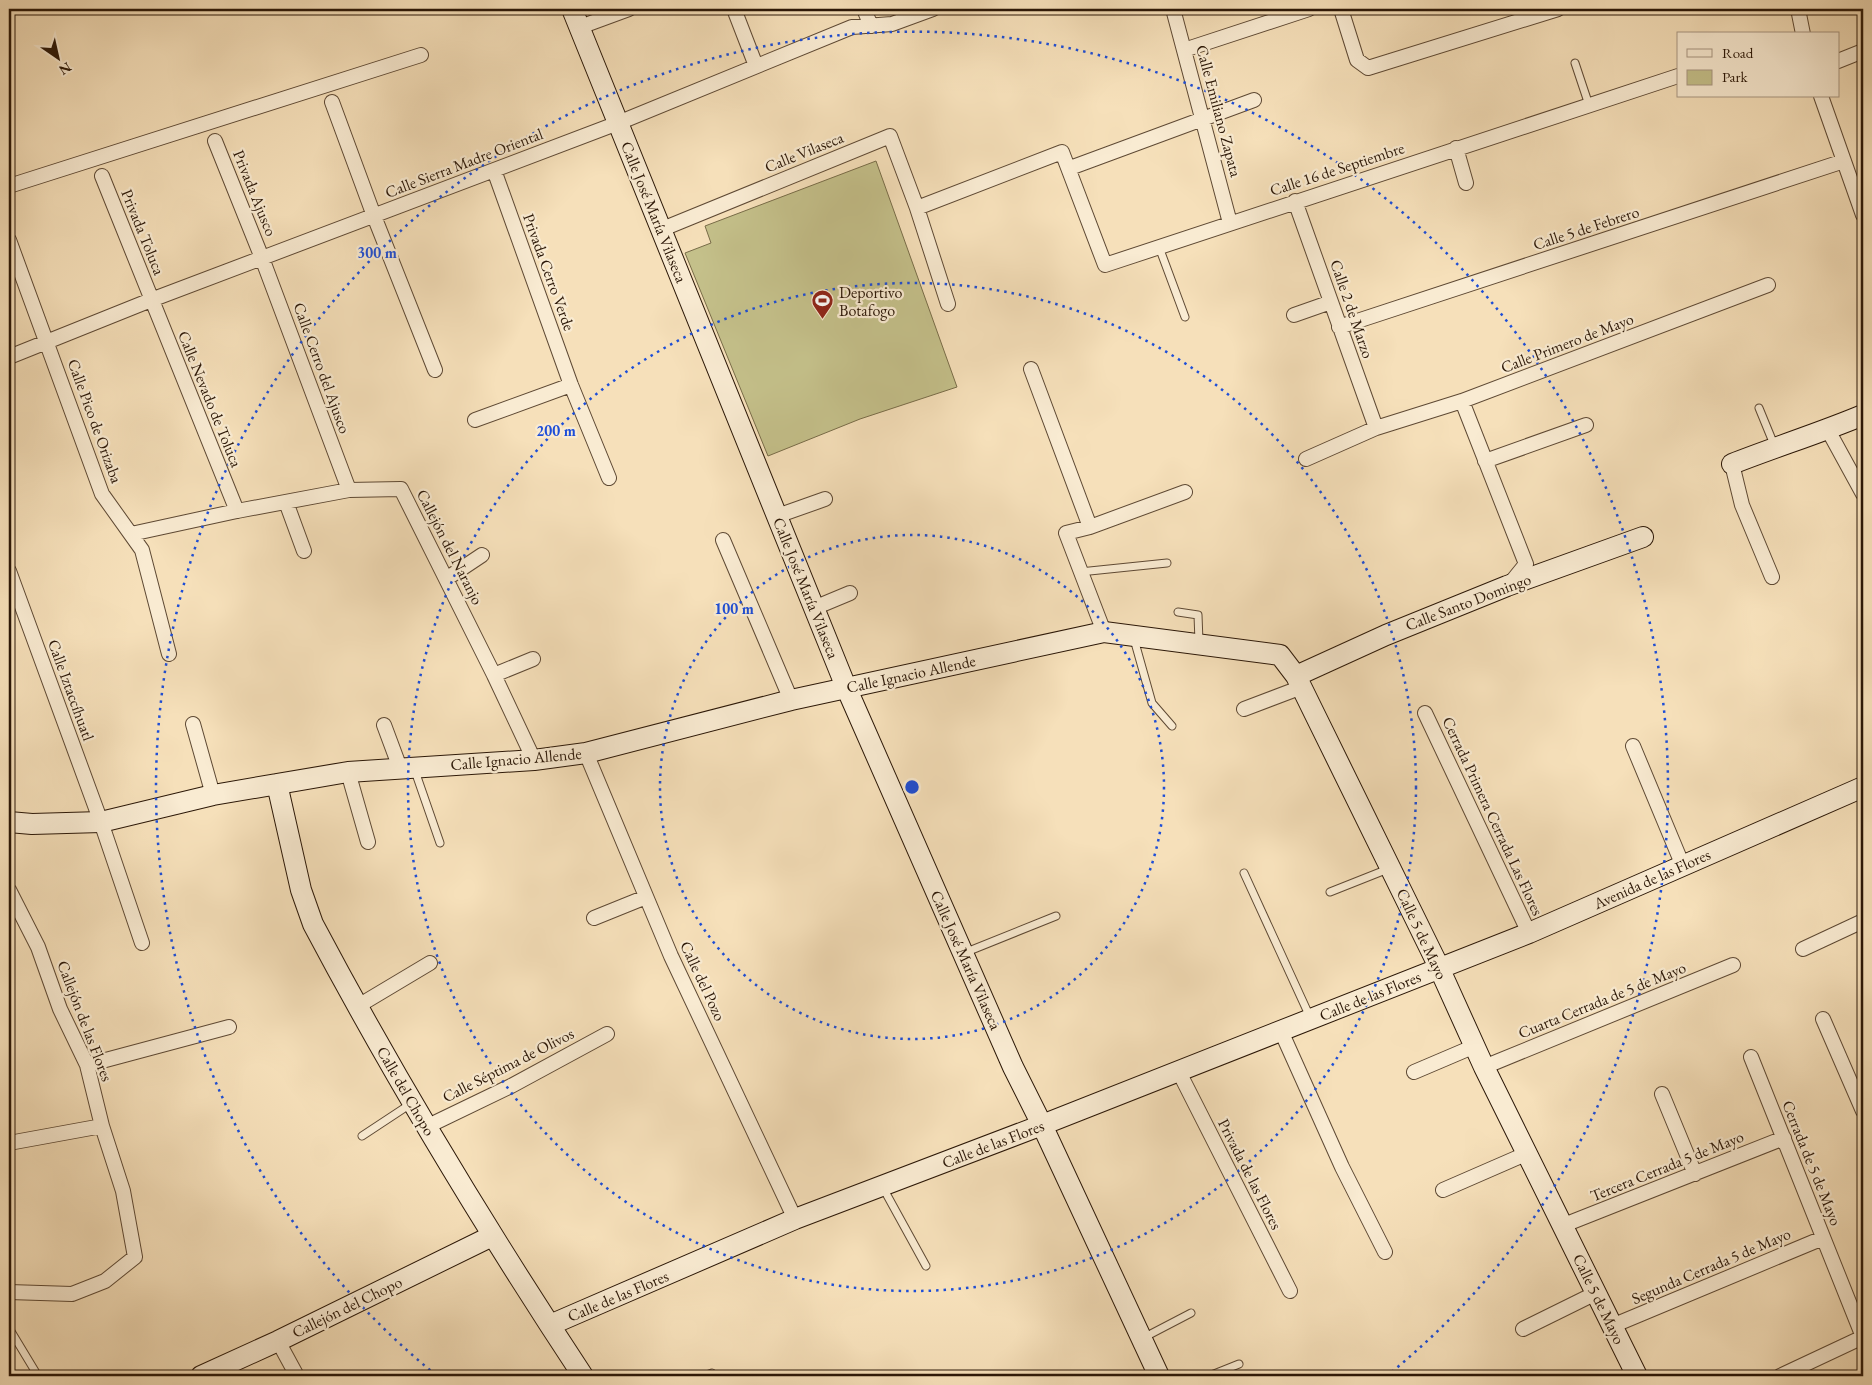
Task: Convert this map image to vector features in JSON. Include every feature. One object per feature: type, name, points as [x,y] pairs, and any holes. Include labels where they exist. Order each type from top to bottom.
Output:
[{"type":"street","name":"Calle José María Vilaseca","points":[[572,9],[846,687],[1013,1067],[1159,1376]]},
{"type":"street","points":[[580,27],[629,9]]},
{"type":"street","points":[[734,9],[756,66]]},
{"type":"street","points":[[864,9],[871,26]]},
{"type":"street","name":"Calle Sierra Madre Oriental","points":[[9,357],[151,300],[618,123],[852,27],[892,24],[933,9]]},
{"type":"street","name":"Calle Emiliano Zapata","points":[[1173,9],[1230,223]]},
{"type":"street","points":[[1184,50],[1309,9]]},
{"type":"street","points":[[1341,9],[1357,60],[1368,68],[1558,9]]},
{"type":"street","points":[[1798,9],[1803,32]]},
{"type":"street","points":[[1840,60],[1863,51]]},
{"type":"street","points":[[9,186],[421,55]]},
{"type":"street","name":"Calle 16 de Septiembre","points":[[1070,168],[1106,264],[1677,76]]},
{"type":"street","points":[[1822,98],[1844,161],[1857,182],[1863,216]]},
{"type":"street","points":[[917,208],[1062,152],[1070,168],[1254,100]]},
{"type":"street","points":[[332,102],[374,216],[435,370]]},
{"type":"street","name":"Calle Vilaseca","points":[[660,230],[890,136],[917,208],[948,304]]},
{"type":"street","name":"Privada Ajusco","points":[[215,141],[262,258]]},
{"type":"street","points":[[1456,148],[1466,183]]},
{"type":"street","name":"Calle 5 de Febrero","points":[[1339,327],[1844,161]]},
{"type":"street","name":"Privada Cerro Verde","points":[[494,170],[572,385],[609,478]]},
{"type":"street","name":"Privada Toluca","points":[[102,176],[151,300]]},
{"type":"street","name":"Calle 2 de Marzo","points":[[1296,201],[1330,302],[1376,428]]},
{"type":"street","name":"Calle Pico de Orizaba","points":[[9,240],[102,494],[142,550],[169,654]]},
{"type":"street","name":"Calle Cerro del Ajusco","points":[[262,258],[349,490]]},
{"type":"street","name":"Calle Primero de Mayo","points":[[1306,458],[1376,428],[1462,401],[1768,285]]},
{"type":"street","name":"Calle Nevado de Toluca","points":[[151,300],[237,511]]},
{"type":"street","points":[[1294,315],[1330,302]]},
{"type":"street","points":[[1031,369],[1090,526]]},
{"type":"street","points":[[475,420],[572,385]]},
{"type":"street","points":[[1462,401],[1526,564],[1507,586]]},
{"type":"street","points":[[1772,576],[1742,504],[1732,464],[1775,447],[1828,430],[1863,415]]},
{"type":"street","points":[[1485,461],[1586,425]]},
{"type":"street","points":[[1828,430],[1863,494]]},
{"type":"street","name":"Callejón del Naranjo","points":[[131,534],[237,511],[349,490],[401,489],[494,675],[534,760]]},
{"type":"street","points":[[1104,632],[1066,533],[1185,492]]},
{"type":"street","points":[[777,516],[825,498]]},
{"type":"street","points":[[286,502],[304,551]]},
{"type":"street","name":"Calle Santo Domingo","points":[[1299,681],[1386,635],[1507,586],[1643,537]]},
{"type":"street","points":[[723,540],[791,700]]},
{"type":"street","points":[[446,579],[482,555]]},
{"type":"street","name":"Calle Iztaccíhuatl","points":[[9,571],[101,822],[142,943]]},
{"type":"street","points":[[814,608],[850,593]]},
{"type":"street","name":"Calle Ignacio Allende","points":[[9,822],[32,824],[101,822],[213,795],[348,772],[534,760],[586,753],[846,687],[1104,632]]},
{"type":"street","name":"Calle 5 de Mayo","points":[[1104,632],[1280,655],[1299,681],[1439,969],[1484,1067],[1638,1376]]},
{"type":"street","points":[[494,675],[533,659]]},
{"type":"street","points":[[1244,709],[1299,681]]},
{"type":"street","name":"Cerrada Primera Cerrada Las Flores","points":[[1425,713],[1529,933]]},
{"type":"street","points":[[193,724],[213,795]]},
{"type":"street","points":[[384,724],[406,767]]},
{"type":"street","points":[[1634,746],[1683,866]]},
{"type":"street","name":"Calle del Pozo","points":[[586,753],[671,956],[795,1220]]},
{"type":"street","points":[[348,772],[368,842]]},
{"type":"street","name":"Calle del Chopo","points":[[277,784],[301,890],[313,924],[426,1127],[492,1236],[583,1376]]},
{"type":"street","name":"Avenida de las Flores","points":[[1439,969],[1529,933],[1863,787]]},
{"type":"street","name":"Callejón de las Flores","points":[[9,890],[38,947],[60,1010],[87,1065],[102,1126],[123,1191],[135,1257],[105,1281],[72,1294],[9,1292]]},
{"type":"street","points":[[594,918],[646,897]]},
{"type":"street","points":[[1803,949],[1863,921]]},
{"type":"street","points":[[358,1006],[430,963]]},
{"type":"street","name":"Cuarta Cerrada de 5 de Mayo","points":[[1484,1067],[1733,965]]},
{"type":"street","name":"Calle de las Flores","points":[[550,1325],[795,1220],[1042,1126],[1439,969]]},
{"type":"street","points":[[1823,1019],[1863,1112]]},
{"type":"street","points":[[87,1065],[229,1027]]},
{"type":"street","points":[[1281,1031],[1342,1167],[1385,1252]]},
{"type":"street","name":"Calle Séptima de Olivos","points":[[426,1127],[511,1086],[607,1034]]},
{"type":"street","points":[[1414,1072],[1475,1046]]},
{"type":"street","name":"Cerrada de 5 de Mayo","points":[[1752,1058],[1863,1337]]},
{"type":"street","name":"Privada de las Flores","points":[[1179,1072],[1290,1291]]},
{"type":"street","points":[[1662,1094],[1695,1174]]},
{"type":"street","points":[[9,1143],[102,1126]]},
{"type":"street","name":"Tercera Cerrada 5 de Mayo","points":[[1564,1225],[1784,1138]]},
{"type":"street","points":[[1443,1190],[1528,1153]]},
{"type":"street","name":"Callejón del Chopo","points":[[201,1376],[278,1341],[492,1236]]},
{"type":"street","name":"Segunda Cerrada 5 de Mayo","points":[[1612,1326],[1824,1238]]},
{"type":"street","points":[[1523,1329],[1596,1293]]},
{"type":"street","points":[[1780,1376],[1863,1337]]},
{"type":"street","points":[[278,1341],[298,1376]]},
{"type":"lane","points":[[1575,63],[1589,105]]},
{"type":"lane","points":[[1159,247],[1186,317]]},
{"type":"lane","points":[[1760,408],[1775,447]]},
{"type":"lane","points":[[1080,572],[1167,563]]},
{"type":"lane","points":[[1178,612],[1198,614],[1199,645]]},
{"type":"lane","points":[[1134,636],[1152,703],[1172,726]]},
{"type":"lane","points":[[406,767],[440,843]]},
{"type":"lane","points":[[1330,892],[1390,868]]},
{"type":"lane","points":[[1244,873],[1311,1020]]},
{"type":"lane","points":[[963,953],[1056,916]]},
{"type":"lane","points":[[362,1136],[412,1103]]},
{"type":"lane","points":[[882,1186],[926,1266]]},
{"type":"lane","points":[[1141,1339],[1191,1313]]},
{"type":"lane","points":[[9,1328],[38,1376]]},
{"type":"lane","points":[[1209,1376],[1239,1364]]},
{"type":"lane","points":[[704,1376],[712,1373]]},
{"type":"green space","name":"Deportivo Botafogo","points":[[876,161],[957,387],[860,419],[768,456],[685,253],[711,243],[705,226]]},
{"type":"place","name":"Deportivo Botafogo","points":[[823,320]]}]
